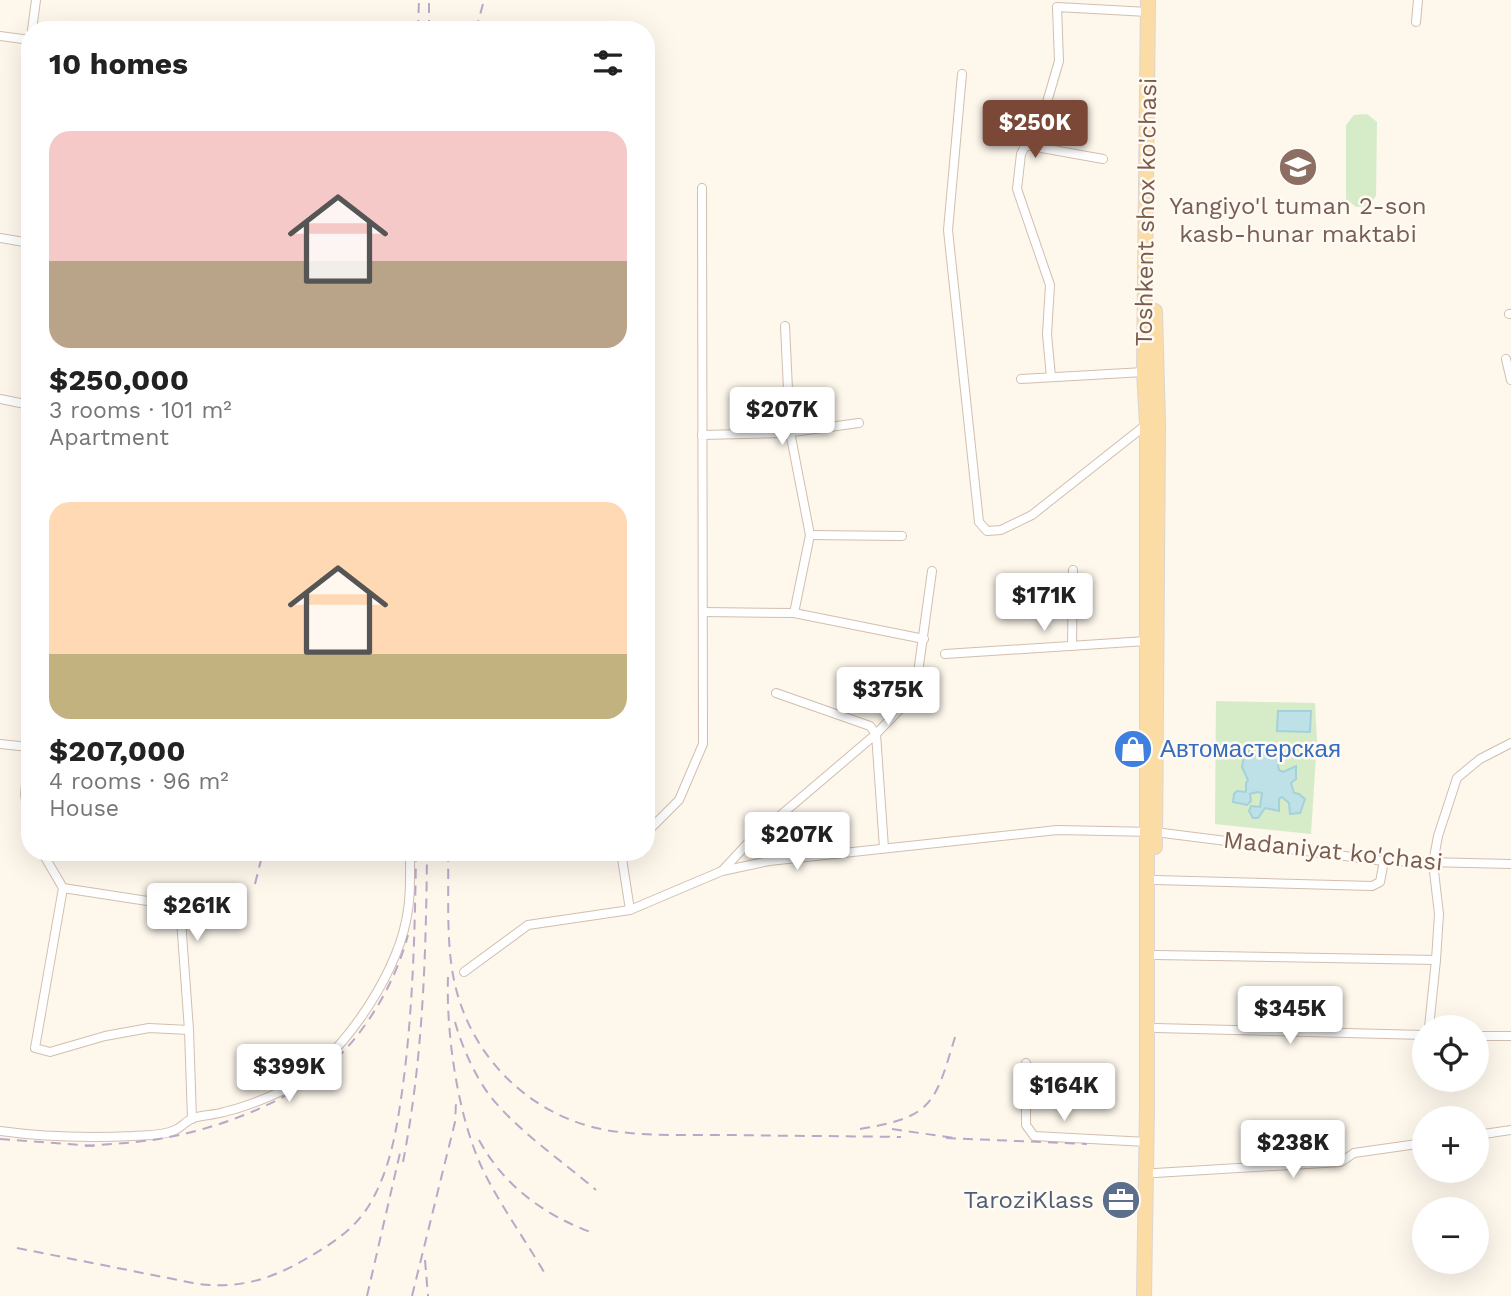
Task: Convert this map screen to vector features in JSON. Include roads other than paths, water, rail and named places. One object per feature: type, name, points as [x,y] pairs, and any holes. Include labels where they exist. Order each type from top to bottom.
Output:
[{"type":"main road","name":"Toshkent shox ko'chasi","points":[[1150,372],[1155,340],[1151,4]]},
{"type":"main road","name":"Toshkent shox ko'chasi","points":[[1151,4],[1146,641],[1151,831]]},
{"type":"main road","points":[[1144,1296],[1158,424],[1150,372]]},
{"type":"main road","points":[[1151,831],[1156,880],[1153,1296]]},
{"type":"street","points":[[33,21],[36,0]]},
{"type":"street","points":[[1416,22],[1418,0]]},
{"type":"street","points":[[1051,377],[1047,334],[1049,285],[1017,189],[1021,153],[1045,108],[1059,61],[1057,7],[1151,4]]},
{"type":"street","points":[[0,36],[21,39]]},
{"type":"street","points":[[962,74],[947,230],[979,522],[986,531],[1001,530],[1032,515],[1147,424]]},
{"type":"street","points":[[1026,145],[1103,159]]},
{"type":"street","points":[[655,824],[679,800],[703,744],[702,188]]},
{"type":"street","points":[[0,238],[21,242]]},
{"type":"street","points":[[785,326],[790,432],[810,535],[794,613]]},
{"type":"street","points":[[1506,359],[1511,380]]},
{"type":"street","points":[[1021,379],[1150,372]]},
{"type":"street","points":[[0,399],[21,403]]},
{"type":"street","points":[[702,435],[790,432],[859,423]]},
{"type":"street","points":[[810,535],[902,536]]},
{"type":"street","points":[[1072,646],[1073,570]]},
{"type":"street","points":[[464,972],[528,925],[630,910],[722,871],[748,843],[876,734],[903,706],[917,680],[932,571]]},
{"type":"street","points":[[703,612],[794,613],[924,639]]},
{"type":"street","points":[[945,654],[1146,641]]},
{"type":"street","points":[[776,693],[870,726],[876,734],[884,848]]},
{"type":"street","points":[[1430,1015],[1439,914],[1433,863],[1438,836],[1457,778],[1480,759],[1511,743]]},
{"type":"street","points":[[0,744],[21,744]]},
{"type":"street","name":"Madaniyat ko'chasi","points":[[722,871],[769,861],[1057,830],[1151,831],[1384,861],[1511,864]]},
{"type":"street","points":[[47,861],[63,888],[35,1048],[51,1052],[105,1036],[149,1028],[189,1030]]},
{"type":"street","points":[[0,1131],[97,1138],[159,1134],[176,1130],[192,1119],[247,1106],[287,1089],[309,1075],[359,1022],[398,953],[410,894],[410,861]]},
{"type":"street","points":[[624,861],[630,910]]},
{"type":"street","points":[[1156,880],[1372,886],[1380,882],[1384,861]]},
{"type":"street","points":[[63,888],[180,906],[192,1119]]},
{"type":"street","points":[[1156,955],[1436,960]]},
{"type":"street","points":[[1156,1028],[1412,1035]]},
{"type":"street","points":[[1489,1035],[1511,1036]]},
{"type":"street","points":[[1026,1063],[1026,1125],[1034,1136],[1147,1142]]},
{"type":"street","points":[[1489,1133],[1511,1130]]},
{"type":"street","points":[[1155,1173],[1341,1162],[1354,1153],[1412,1145]]},
{"type":"water","points":[[1278,711],[1311,711],[1310,732],[1277,731]]},
{"type":"water","points":[[1269,744],[1279,748],[1281,753],[1279,770],[1283,772],[1296,766],[1296,779],[1291,783],[1294,793],[1305,799],[1300,813],[1290,814],[1289,803],[1282,797],[1279,799],[1279,811],[1265,808],[1258,818],[1253,818],[1249,811],[1251,806],[1260,807],[1262,793],[1250,794],[1251,801],[1247,805],[1233,802],[1234,794],[1237,791],[1246,792],[1248,780],[1242,767],[1244,756],[1250,751],[1256,754]]},
{"type":"railway","points":[[418,21],[419,0]]},
{"type":"railway","points":[[478,21],[484,0]]},
{"type":"railway","points":[[429,3],[429,21]]},
{"type":"railway","points":[[255,884],[261,861]]},
{"type":"railway","points":[[17,1248],[193,1283],[222,1285],[250,1282],[291,1267],[347,1231],[362,1216],[376,1193],[392,1148],[398,1117],[411,998],[416,861]]},
{"type":"railway","points":[[403,1162],[419,1046],[427,861]]},
{"type":"railway","points":[[448,861],[449,945],[461,1005],[473,1033],[490,1059],[510,1081],[533,1100],[559,1115],[588,1126],[619,1132],[901,1137]]},
{"type":"railway","points":[[85,1146],[150,1140],[199,1130],[258,1109],[312,1079],[329,1066],[372,1015],[394,975],[408,935]]},
{"type":"railway","points":[[448,977],[449,1024],[455,1076],[474,1149],[504,1209],[544,1272]]},
{"type":"railway","points":[[455,1022],[470,1061],[490,1096],[527,1134],[596,1190]]},
{"type":"railway","points":[[860,1129],[904,1119],[918,1112],[936,1091],[956,1034]]},
{"type":"railway","points":[[412,1296],[455,1122],[456,1103]]},
{"type":"railway","points":[[892,1129],[954,1138]]},
{"type":"railway","points":[[946,1138],[1087,1144]]},
{"type":"railway","points":[[0,1139],[94,1146]]},
{"type":"railway","points":[[479,1140],[500,1171],[527,1197],[558,1217],[593,1233]]},
{"type":"railway","points":[[367,1296],[400,1153]]},
{"type":"railway","points":[[425,1260],[428,1296]]},
{"type":"place","name":"Yangiyo'l tuman 2-son kasb-hunar maktabi","points":[[1298,167]]},
{"type":"place","name":"Автомастерская","points":[[1133,749]]},
{"type":"place","name":"TaroziKlass","points":[[1121,1200]]}]
